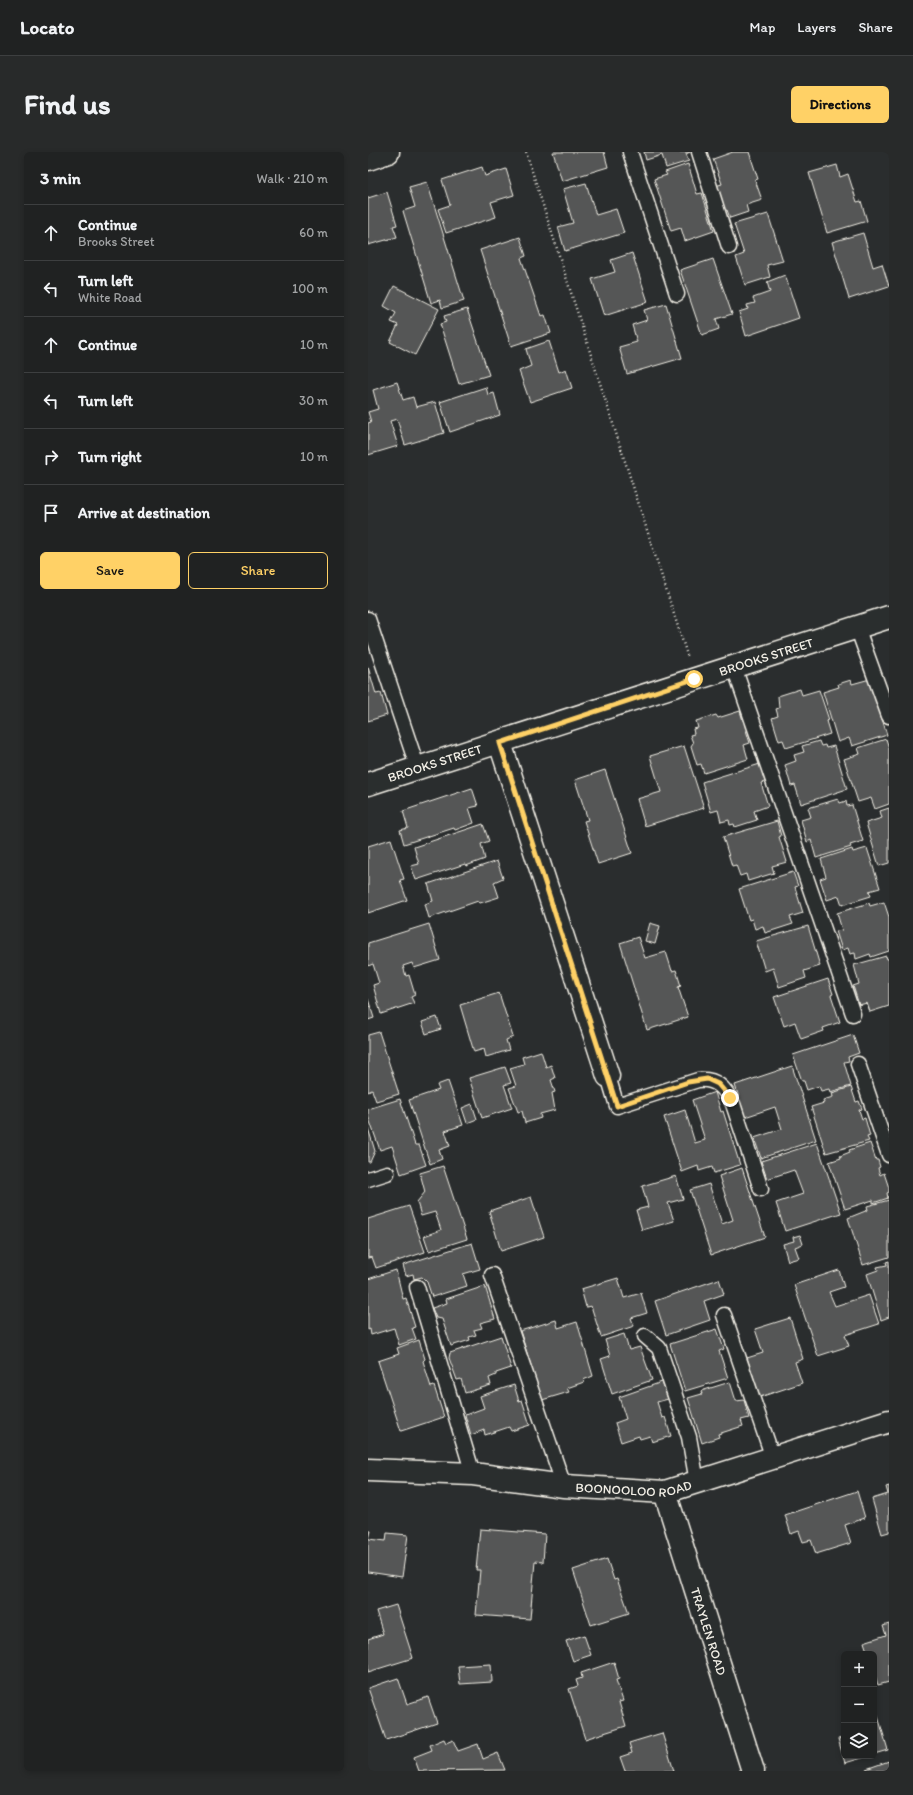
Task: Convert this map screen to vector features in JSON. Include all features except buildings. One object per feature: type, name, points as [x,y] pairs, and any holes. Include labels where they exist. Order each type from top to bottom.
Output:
[{"type":"street","points":[[368,159],[388,152]]},
{"type":"street","name":"BROOKS STREET","points":[[368,784],[500,743],[889,617]]},
{"type":"street","points":[[500,743],[608,1076]]},
{"type":"street","name":"BOONOOLOO ROAD","points":[[368,1470],[473,1474],[564,1486],[665,1492],[889,1421]]},
{"type":"street","name":"TRAYLEN ROAD","points":[[665,1492],[753,1771]]},
{"type":"lane","points":[[630,152],[677,294]]},
{"type":"lane","points":[[699,152],[728,247]]},
{"type":"lane","points":[[368,619],[418,769]]},
{"type":"lane","points":[[857,627],[889,716]]},
{"type":"lane","points":[[734,667],[853,1014]]},
{"type":"lane","points":[[858,1064],[889,1155]]},
{"type":"lane","points":[[608,1076],[617,1106],[698,1080],[707,1079],[718,1084],[726,1092],[733,1104],[761,1188]]},
{"type":"lane","points":[[368,1179],[387,1173]]},
{"type":"lane","points":[[492,1275],[564,1486]]},
{"type":"lane","points":[[417,1287],[473,1474]]},
{"type":"lane","points":[[724,1315],[773,1458]]},
{"type":"lane","points":[[645,1336],[659,1348],[690,1437],[697,1482]]},
{"type":"path","points":[[526,152],[694,679]]},
{"type":"route","points":[[694,679],[500,743],[617,1106],[688,1082],[707,1079],[714,1081],[722,1087],[730,1098]]}]
